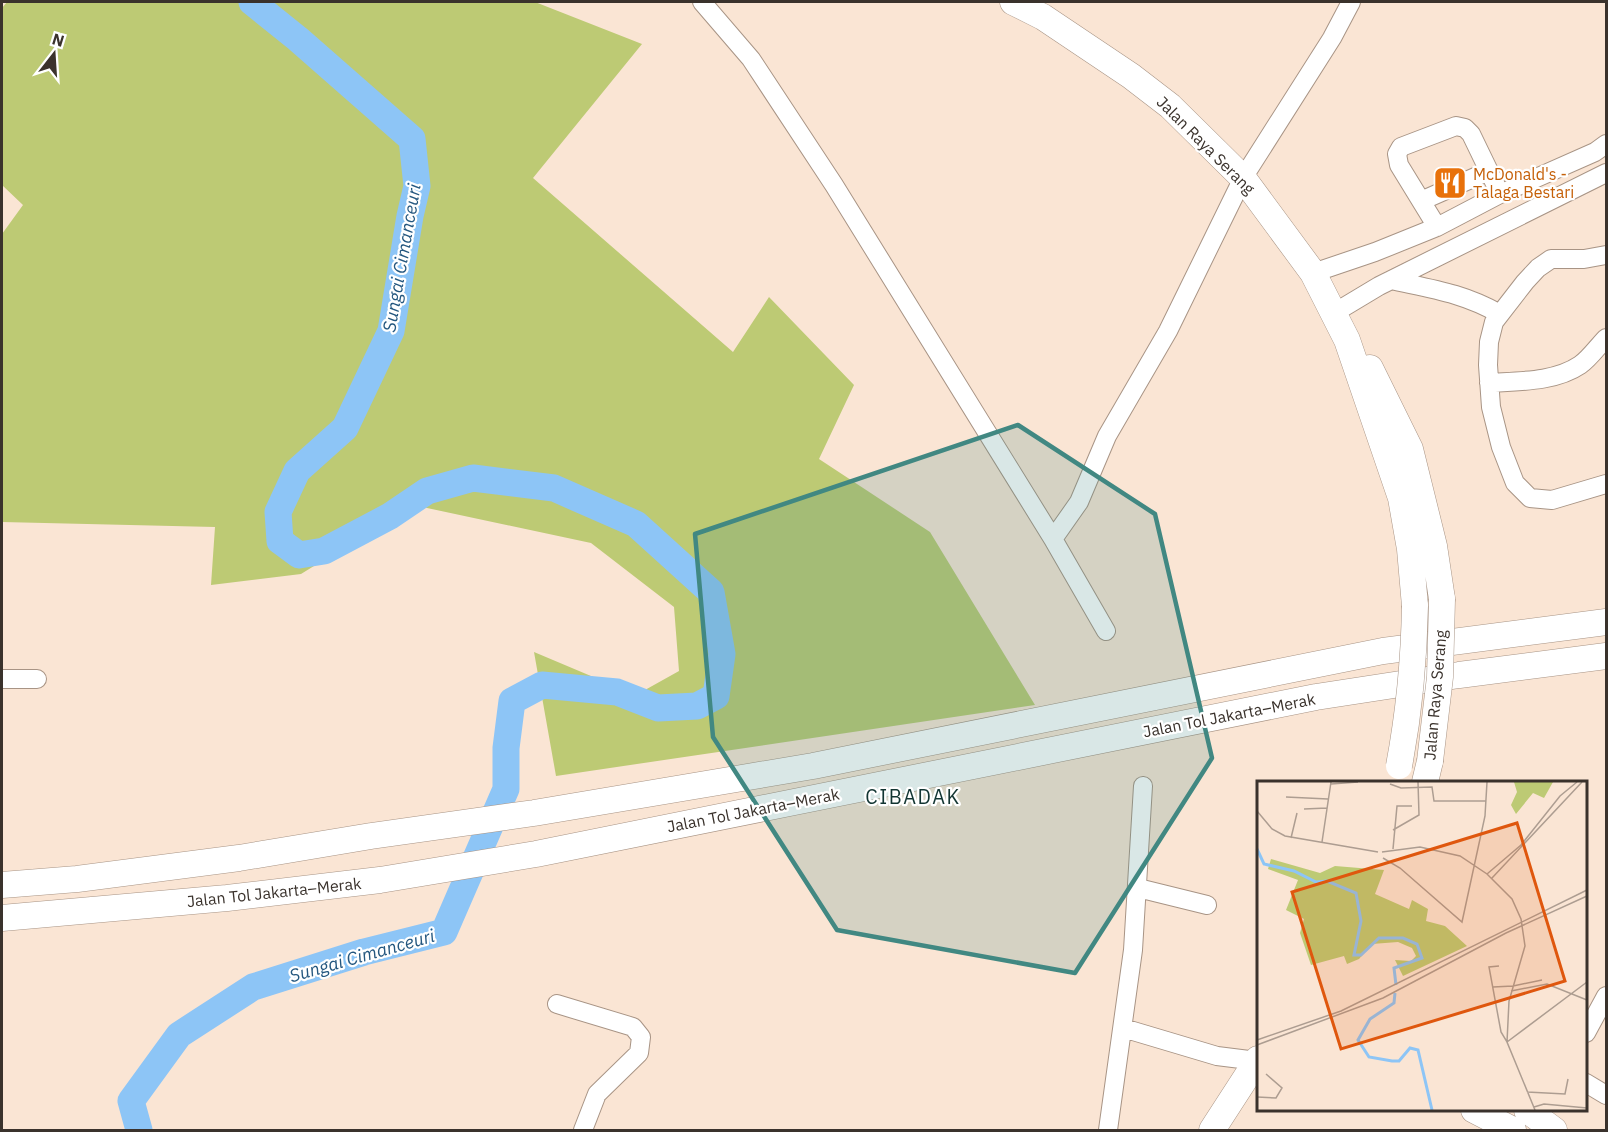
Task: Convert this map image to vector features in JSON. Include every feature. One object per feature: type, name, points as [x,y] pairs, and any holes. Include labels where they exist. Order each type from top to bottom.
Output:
[{"type":"highway","name":"Jalan Raya Serang","points":[[1012,2],[1043,16],[1170,106],[1244,178],[1314,273],[1334,313],[1347,340],[1401,498],[1410,549],[1415,606],[1414,638],[1408,715],[1397,774]]},
{"type":"highway","name":"Jalan Raya Serang","points":[[1347,340],[1373,371],[1410,449],[1434,546],[1442,599],[1440,677],[1427,772]]},
{"type":"highway","name":"Jalan Tol Jakarta–Merak","points":[[2,885],[77,879],[239,858],[371,836],[534,813],[813,766],[1383,651],[1606,622]]},
{"type":"highway","name":"Jalan Tol Jakarta–Merak","points":[[2,918],[227,898],[380,880],[536,854],[1316,697],[1606,656]]},
{"type":"highway","points":[[1212,1131],[1248,1092],[1257,1063]]},
{"type":"highway","points":[[1476,1111],[1514,1131]]},
{"type":"highway","points":[[1528,1111],[1554,1131]]},
{"type":"street","points":[[702,2],[751,58],[834,185],[1053,539],[1106,631]]},
{"type":"street","points":[[1053,539],[1079,502],[1107,436],[1168,331],[1244,178],[1332,38],[1351,2]]},
{"type":"street","points":[[1437,227],[1399,165],[1397,154],[1401,147],[1459,126],[1471,134],[1500,194]]},
{"type":"street","points":[[1314,273],[1437,227],[1500,194],[1595,152],[1606,144]]},
{"type":"street","points":[[1421,201],[1489,171]]},
{"type":"street","points":[[1334,313],[1391,280],[1606,173]]},
{"type":"street","points":[[1394,244],[1408,272]]},
{"type":"street","points":[[1606,255],[1584,259],[1551,259],[1538,268],[1524,282],[1494,322],[1489,342],[1491,407],[1501,447],[1515,483],[1530,498],[1552,500],[1606,484]]},
{"type":"street","points":[[1391,280],[1457,294],[1481,303],[1500,314]]},
{"type":"street","points":[[1489,383],[1533,380],[1558,374],[1580,365],[1606,338]]},
{"type":"street","points":[[2,680],[37,679]]},
{"type":"street","points":[[1108,1131],[1123,1028],[1138,888],[1143,786]]},
{"type":"street","points":[[1138,888],[1207,905]]},
{"type":"street","points":[[1587,1031],[1606,996]]},
{"type":"street","points":[[557,1004],[633,1027],[641,1036],[639,1053],[597,1094],[583,1131]]},
{"type":"street","points":[[1123,1028],[1217,1056],[1257,1060]]},
{"type":"street","points":[[1587,1084],[1606,1095]]},
{"type":"highlighted area","points":[[1018,425],[1155,514],[1212,758],[1075,973],[837,930],[713,737],[695,534]]},
{"type":"green space","points":[[7,2],[535,2],[642,44],[533,178],[733,352],[769,297],[854,385],[819,459],[930,532],[1035,705],[556,776],[534,652],[636,695],[679,671],[674,607],[591,543],[413,505],[301,574],[211,585],[215,527],[2,522],[2,234],[23,205],[2,185],[2,8]]},
{"type":"waterway","name":"Sungai Cimanceuri","points":[[139,1130],[131,1101],[179,1035],[253,987],[364,952],[444,932],[506,789],[506,748],[512,701],[542,685],[617,692],[658,708],[697,706],[716,696],[722,654],[711,592],[636,524],[554,488],[473,478],[427,491],[390,516],[324,551],[299,555],[280,541],[278,512],[297,471],[345,428],[391,331],[417,186],[412,139],[298,39],[252,2]]},
{"type":"place","name":"McDonald's - Talaga Bestari","points":[[1450,183]]},
{"type":"district","name":"CIBADAK","points":[[913,797]]}]
